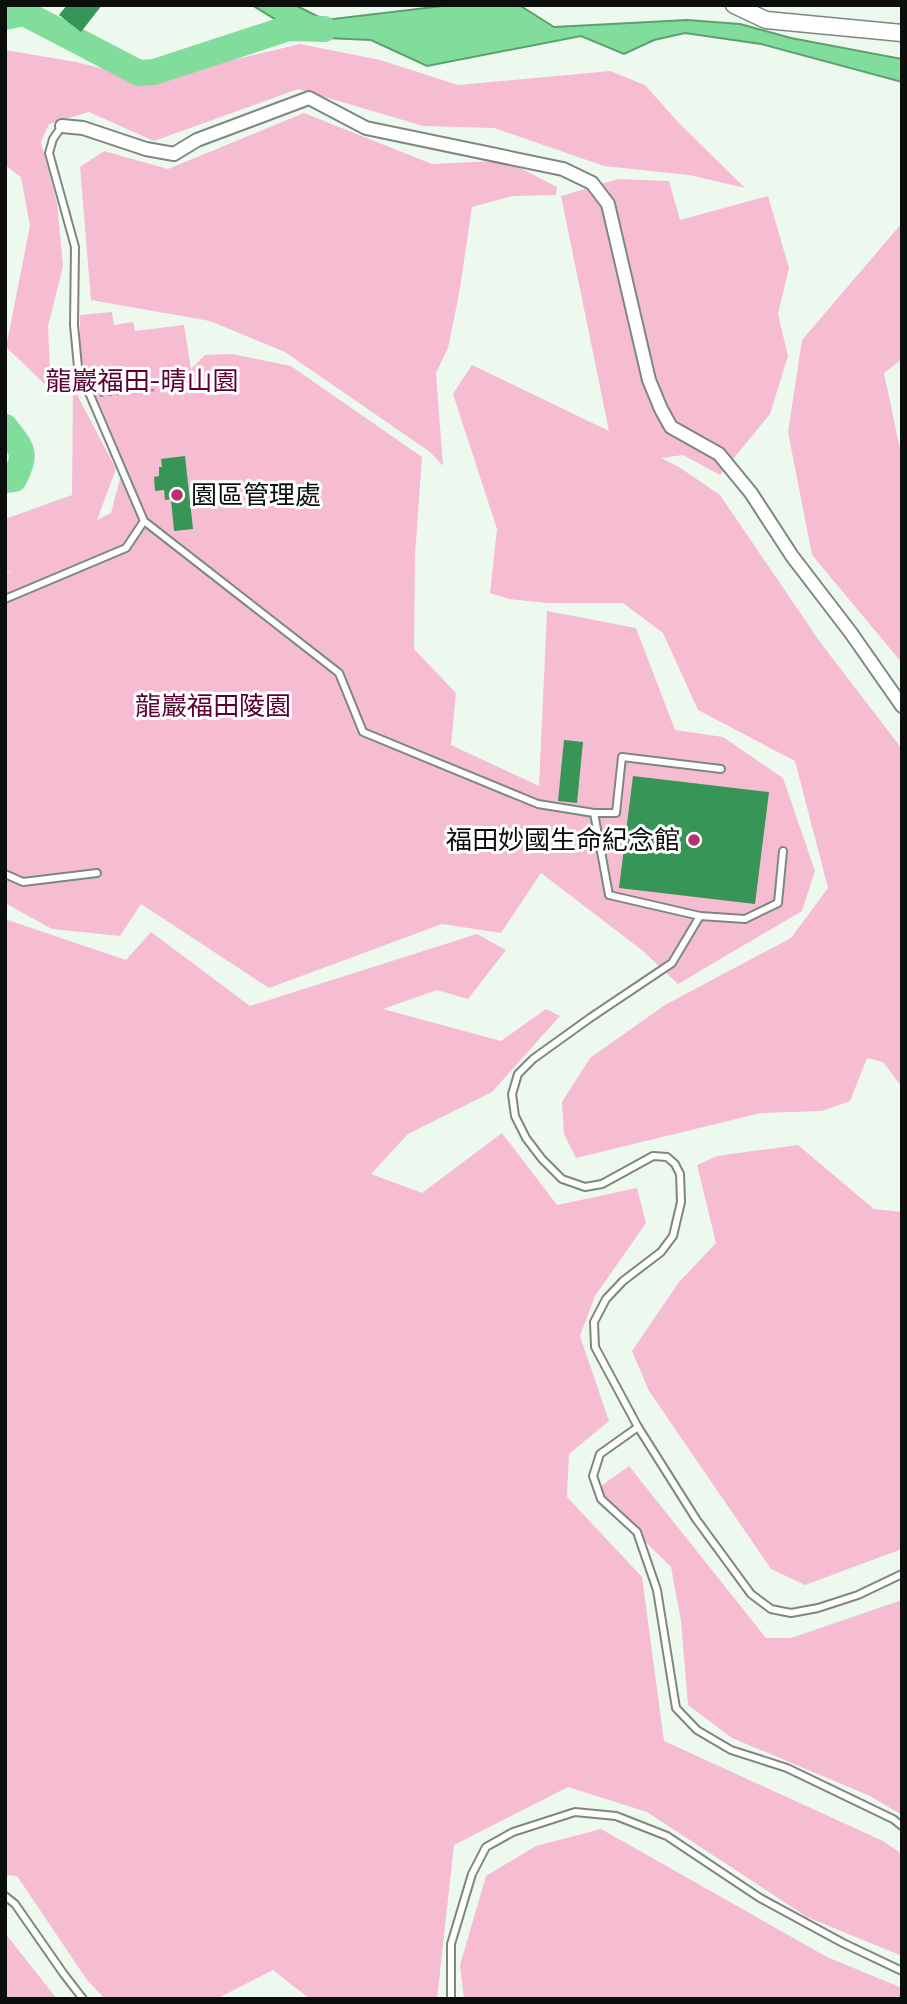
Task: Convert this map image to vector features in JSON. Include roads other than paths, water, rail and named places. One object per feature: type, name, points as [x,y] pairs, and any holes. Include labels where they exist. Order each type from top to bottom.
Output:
[{"type":"street","points":[[734,5],[766,20],[902,33]]},
{"type":"street","points":[[62,126],[83,128],[146,149],[174,154],[197,140],[309,97],[366,128],[563,169],[592,183],[608,205],[649,380],[671,427],[719,454],[751,493],[792,556],[902,706]]},
{"type":"lane","points":[[62,126],[53,139],[50,153],[75,247],[74,325],[78,368],[144,521],[339,673],[363,732],[538,804],[594,813],[616,813],[622,757],[722,769]]},
{"type":"lane","points":[[5,599],[126,548],[144,521]]},
{"type":"lane","points":[[594,813],[609,895],[700,916],[745,919],[778,903],[783,851]]},
{"type":"lane","points":[[5,873],[23,882],[97,873]]},
{"type":"lane","points":[[700,916],[672,963],[533,1059],[518,1074],[512,1094],[515,1116],[526,1138],[562,1179],[585,1187],[602,1184],[653,1156],[667,1157],[675,1164],[680,1174],[681,1202],[673,1236],[661,1252],[623,1281],[606,1299],[594,1322],[595,1347],[638,1427],[696,1519],[751,1594],[771,1609],[791,1613],[818,1608],[858,1595],[902,1574]]},
{"type":"lane","points":[[638,1427],[600,1454],[593,1476],[601,1500],[637,1532],[657,1590],[676,1708],[697,1730],[731,1750],[787,1768],[893,1819],[902,1826]]},
{"type":"lane","points":[[451,1999],[451,1944],[472,1874],[486,1847],[513,1832],[575,1812],[616,1816],[667,1836],[760,1898],[902,1971]]},
{"type":"lane","points":[[5,1896],[15,1904],[83,1999]]},
{"type":"waterway","points":[[5,17],[24,13],[139,73],[154,72],[289,28],[324,29]]},
{"type":"waterway","points":[[5,427],[19,446],[22,457],[14,479],[5,480]]},
{"type":"place","name":"園區管理處","points":[[177,495]]},
{"type":"place","name":"福田妙國生命紀念館","points":[[694,840]]},
{"type":"park label","name":"龍巖福田-晴山園","points":[[142,381]]},
{"type":"park label","name":"龍巖福田陵園","points":[[213,706]]}]
